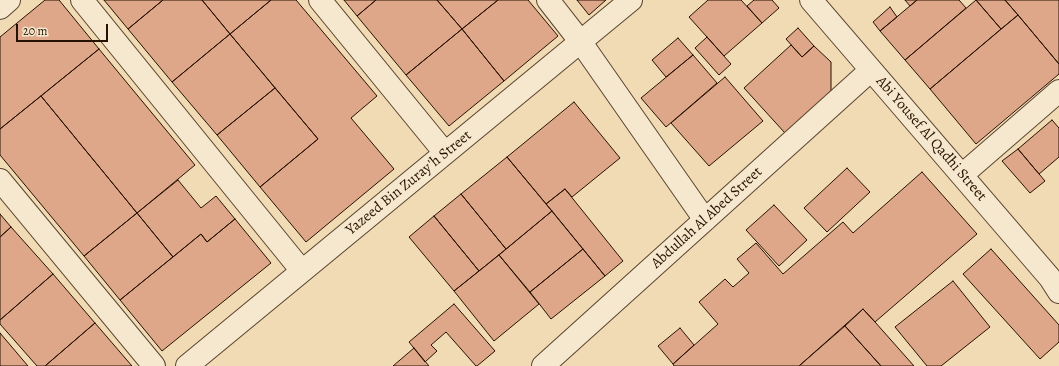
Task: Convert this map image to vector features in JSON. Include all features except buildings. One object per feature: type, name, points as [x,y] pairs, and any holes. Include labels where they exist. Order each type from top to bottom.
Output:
[{"type":"street","points":[[0,8],[9,0]]},
{"type":"street","points":[[82,0],[302,271]]},
{"type":"street","points":[[320,0],[445,153]]},
{"type":"street","points":[[548,0],[580,42],[704,220]]},
{"type":"street","name":"Yazeed Bin Zuray'h Street","points":[[187,366],[631,0]]},
{"type":"street","name":"Abi Yousef Al Qadhi Street","points":[[811,0],[1056,284]]},
{"type":"street","name":"Abdullah Al Abed Street","points":[[543,366],[871,70]]},
{"type":"street","points":[[962,175],[1059,91]]},
{"type":"street","points":[[0,180],[154,366]]}]
